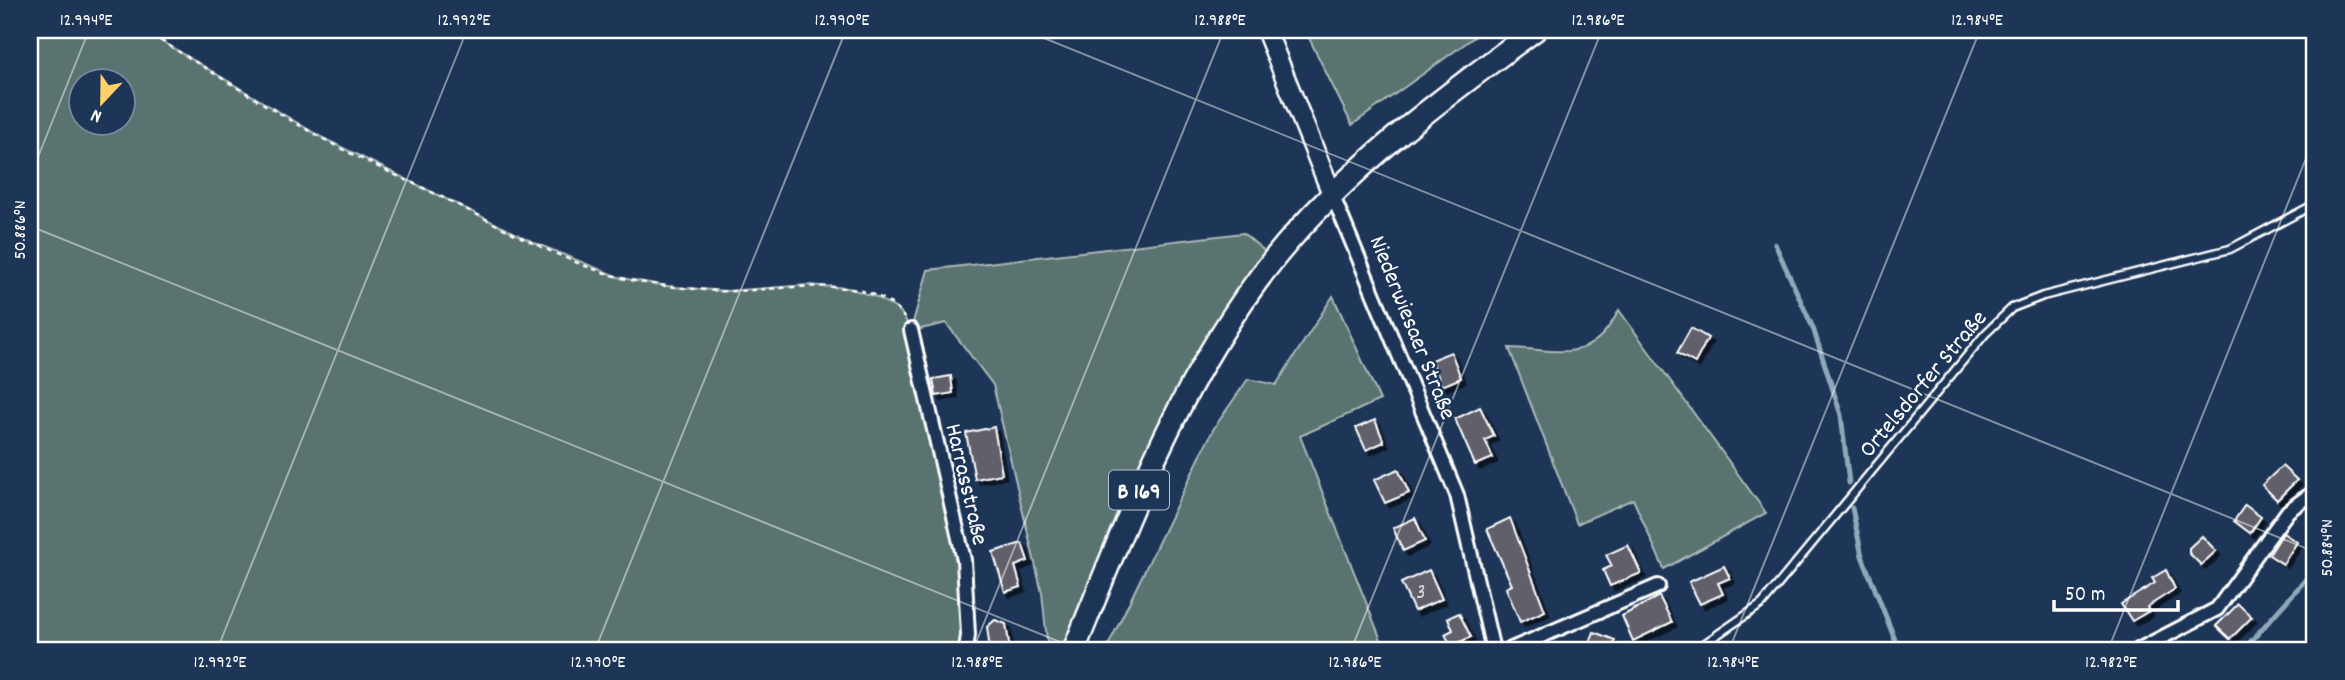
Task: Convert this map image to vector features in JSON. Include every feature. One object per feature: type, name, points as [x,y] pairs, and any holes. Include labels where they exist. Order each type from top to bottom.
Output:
[{"type":"main road","name":"Niederwiesaer Straße","points":[[1266,30],[1332,194]]},
{"type":"main road","name":"B 169","points":[[1074,650],[1154,456],[1219,337],[1274,259],[1332,194],[1463,83],[1535,30]]},
{"type":"street","name":"Niederwiesaer Straße","points":[[1332,194],[1457,495],[1493,650]]},
{"type":"street","name":"Harrasstraße","points":[[911,330],[964,560],[968,635],[966,650]]},
{"type":"street","points":[[2142,648],[2217,609],[2288,511],[2315,491]]},
{"type":"street","points":[[1509,650],[1658,586]]},
{"type":"lane","name":"Ortelsdorfer Straße","points":[[1695,650],[1762,604],[1985,334],[2012,309],[2043,296],[2230,248],[2315,204]]},
{"type":"path","points":[[143,30],[321,137],[535,243],[621,278],[673,287],[726,291],[808,285],[848,288],[876,298],[900,311],[911,330]]},
{"type":"green space","points":[[30,30],[143,30],[321,137],[535,243],[621,278],[673,287],[726,291],[808,285],[848,288],[876,297],[900,311],[911,329],[928,270],[1243,233],[1274,259],[1219,337],[1074,650],[1048,650],[1042,593],[993,385],[946,323],[917,330],[964,560],[966,650],[30,650]]},
{"type":"green space","points":[[1305,30],[1484,30],[1352,125]]},
{"type":"green space","points":[[1333,296],[1380,400],[1300,436],[1385,650],[1106,650],[1214,428],[1248,379],[1276,385]]},
{"type":"green space","points":[[1619,310],[1766,513],[1664,569],[1633,499],[1577,524],[1509,348],[1560,351],[1586,347],[1608,328]]},
{"type":"building","points":[[1691,328],[1708,338],[1695,363],[1677,353]]},
{"type":"building","points":[[1451,352],[1461,378],[1442,386],[1431,360]]},
{"type":"building","points":[[951,376],[953,393],[936,396],[933,379]]},
{"type":"building","points":[[1480,407],[1494,436],[1485,440],[1493,458],[1475,465],[1455,419]]},
{"type":"building","points":[[1375,420],[1384,442],[1366,450],[1356,428]]},
{"type":"building","points":[[994,427],[1002,474],[975,479],[966,433]]},
{"type":"building","points":[[2282,466],[2297,480],[2277,500],[2262,485]]},
{"type":"building","points":[[1398,469],[1409,493],[1385,503],[1374,480]]},
{"type":"building","points":[[2245,505],[2261,517],[2250,533],[2234,521]]},
{"type":"building","points":[[1415,518],[1425,541],[1403,551],[1393,528]]},
{"type":"building","points":[[1510,518],[1545,611],[1520,622],[1506,588],[1512,585],[1487,529]]},
{"type":"building","points":[[2283,533],[2297,542],[2283,564],[2269,555]]},
{"type":"building","points":[[2202,536],[2216,551],[2201,565],[2189,553],[2189,548]]},
{"type":"building","points":[[1022,543],[1028,561],[1015,566],[1021,587],[1005,592],[993,552]]},
{"type":"building","points":[[1628,545],[1641,573],[1610,586],[1603,570],[1612,566],[1606,555]]},
{"type":"building","points":[[1724,566],[1730,578],[1718,583],[1723,594],[1700,604],[1689,582]]},
{"type":"building","points":[[1429,570],[1442,599],[1414,611],[1401,583]]},
{"type":"building","points":[[2166,570],[2175,589],[2147,607],[2149,611],[2132,621],[2121,604],[2155,583],[2152,578]]},
{"type":"building","points":[[1659,596],[1672,622],[1633,641],[1622,616]]},
{"type":"building","points":[[2238,604],[2252,617],[2230,639],[2216,626]]},
{"type":"building","points":[[1459,613],[1471,637],[1451,646],[1445,634],[1453,630],[1448,618]]},
{"type":"building","points":[[995,620],[1006,624],[1010,650],[990,650],[987,627]]},
{"type":"building","points":[[1594,632],[1615,640],[1611,650],[1587,650]]},
{"type":"waterway","points":[[30,143],[35,122]]},
{"type":"waterway","points":[[1775,244],[1813,328],[1841,415],[1849,483]]},
{"type":"waterway","points":[[1852,508],[1862,556],[1899,650]]},
{"type":"waterway","points":[[2221,650],[2246,647],[2315,569]]},
{"type":"waterway","points":[[2091,650],[2096,646],[2128,650]]}]
